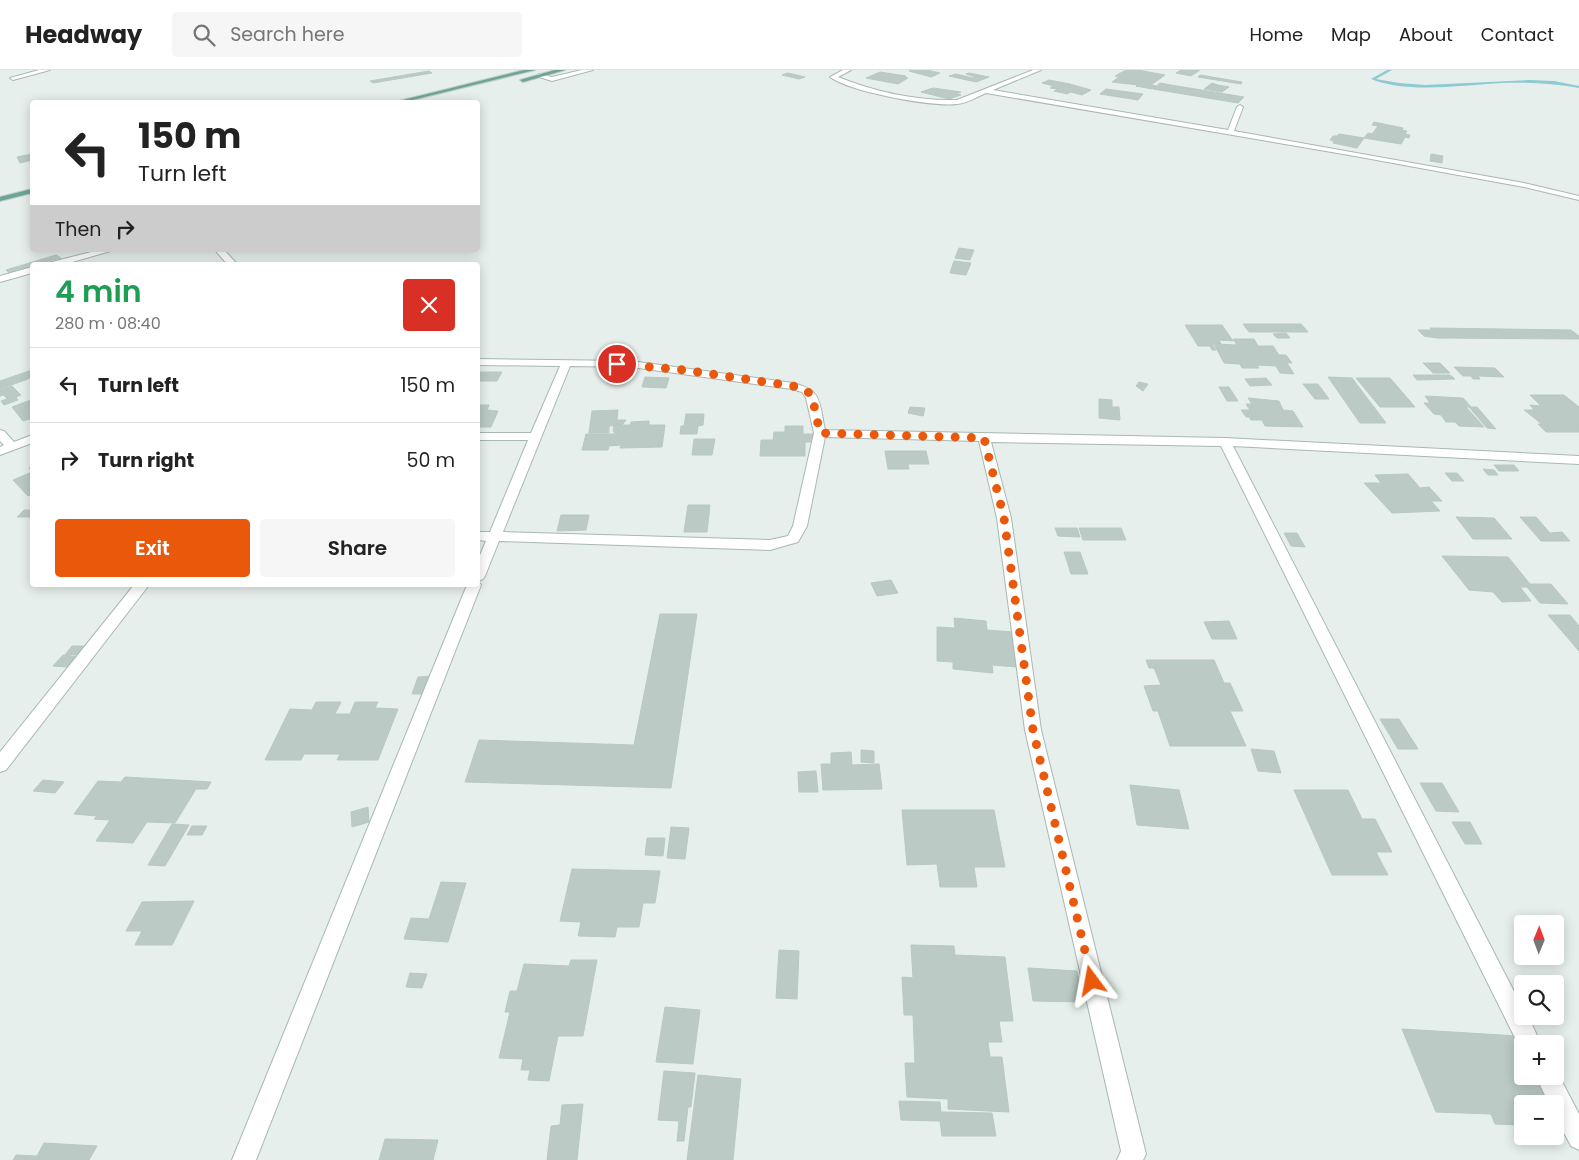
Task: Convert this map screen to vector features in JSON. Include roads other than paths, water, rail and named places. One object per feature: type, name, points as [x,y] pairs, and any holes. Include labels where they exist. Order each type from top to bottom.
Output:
[{"type":"main road","points":[[406,100],[532,70]]},
{"type":"main road","points":[[512,83],[562,70]]},
{"type":"main road","points":[[0,199],[30,192]]},
{"type":"street","points":[[13,78],[47,70]]},
{"type":"street","points":[[539,76],[552,79],[590,70]]},
{"type":"street","points":[[848,70],[833,77],[856,85],[938,103],[958,102],[1038,70]]},
{"type":"street","points":[[986,91],[1524,185],[1579,198]]},
{"type":"street","points":[[1230,133],[1240,107]]},
{"type":"street","points":[[63,262],[102,252]]},
{"type":"street","points":[[221,252],[230,262]]},
{"type":"street","points":[[0,280],[30,271]]},
{"type":"street","points":[[480,362],[631,364],[793,386],[806,390],[812,396],[820,433],[800,526],[793,539],[770,545],[480,536]]},
{"type":"street","points":[[480,571],[566,364]]},
{"type":"street","points":[[820,433],[1225,442],[1579,460]]},
{"type":"street","points":[[0,434],[6,449],[30,440]]},
{"type":"street","points":[[480,436],[535,437]]},
{"type":"street","points":[[984,438],[1004,518],[1033,730],[1134,1154],[1129,1160]]},
{"type":"street","points":[[1225,442],[1525,1035]]},
{"type":"street","points":[[0,766],[140,587]]},
{"type":"street","points":[[244,1160],[473,587]]},
{"type":"street","points":[[1552,1085],[1579,1138]]},
{"type":"waterway","points":[[1390,70],[1373,79],[1425,86],[1529,81],[1579,87]]}]
